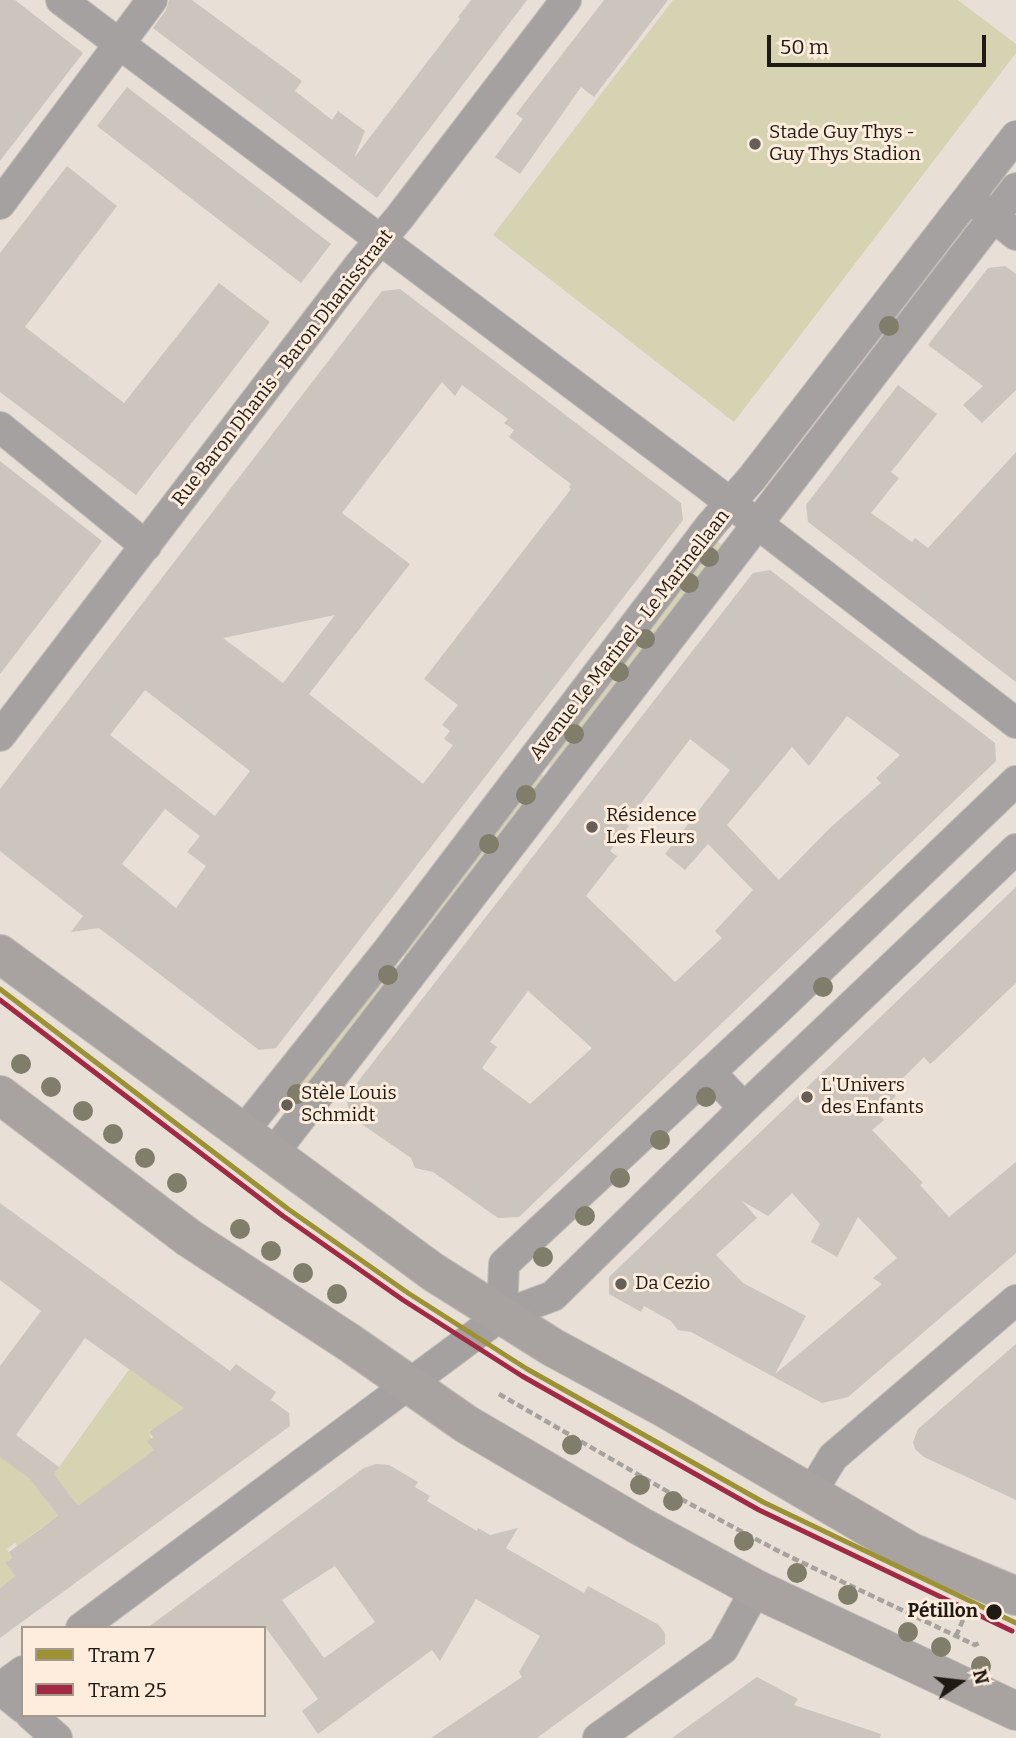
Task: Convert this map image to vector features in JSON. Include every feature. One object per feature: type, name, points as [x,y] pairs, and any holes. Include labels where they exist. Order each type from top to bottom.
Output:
[{"type":"main road","points":[[0,954],[433,1272],[502,1315],[911,1552],[1016,1595]]},
{"type":"main road","points":[[0,1095],[189,1238],[466,1424],[756,1589],[1016,1711]]},
{"type":"street","points":[[61,0],[732,504],[1016,723]]},
{"type":"street","points":[[0,204],[152,0]]},
{"type":"street","name":"Rue Baron Dhanis - Baron Dhanisstraat","points":[[0,736],[566,0]]},
{"type":"street","name":"Avenue Le Marinel - Le Marinellaan","points":[[257,1144],[388,950],[709,526],[732,504],[1016,136]]},
{"type":"street","name":"Avenue Le Marinel - Le Marinellaan","points":[[257,1144],[758,524],[1005,226],[1016,188]]},
{"type":"street","points":[[969,198],[1005,226]]},
{"type":"street","points":[[0,427],[146,546]]},
{"type":"street","points":[[502,1315],[504,1264],[1016,781]]},
{"type":"street","points":[[84,1626],[502,1315],[553,1296],[744,1108],[1016,849]]},
{"type":"street","points":[[710,1072],[744,1108]]},
{"type":"street","points":[[810,1495],[833,1457],[1016,1300]]},
{"type":"street","points":[[598,1738],[723,1648],[756,1589]]},
{"type":"street","points":[[21,1672],[0,1688],[21,1706]]},
{"type":"street","points":[[33,1717],[57,1738]]},
{"type":"path","points":[[499,1394],[700,1510],[975,1645],[981,1642]]},
{"type":"path","points":[[956,1636],[966,1613],[976,1618]]},
{"type":"shaded area","name":"Stade Guy Thys - Guy Thys Stadion","points":[[673,0],[958,0],[1016,44],[1016,53],[734,422],[493,235]]},
{"type":"shaded area","points":[[713,538],[727,548],[555,770],[544,762]]},
{"type":"shaded area","points":[[537,771],[548,779],[408,959],[398,951]]},
{"type":"shaded area","points":[[391,960],[402,968],[291,1112],[279,1103]]},
{"type":"shaded area","points":[[130,1368],[214,1405],[149,1431],[155,1451],[78,1507],[43,1496],[67,1528],[51,1521],[30,1536],[21,1551],[15,1543],[7,1549],[12,1558],[5,1563],[15,1576],[0,1588],[0,1456],[54,1474]]},
{"type":"building","points":[[0,0],[15,0],[83,53],[0,161]]},
{"type":"building","points":[[169,0],[192,0],[302,81],[295,91],[332,120],[338,111],[365,131],[354,158],[460,19],[458,17],[471,0],[527,0],[377,198],[153,28],[166,10]]},
{"type":"building","points":[[604,0],[668,0],[594,97],[581,87],[520,174],[495,157],[523,119],[516,114]]},
{"type":"building","points":[[127,87],[331,244],[301,283],[97,126]]},
{"type":"building","points":[[67,166],[117,206],[25,327],[124,403],[219,283],[270,322],[136,495],[0,392],[0,253]]},
{"type":"building","points":[[1005,266],[1016,274],[1016,390],[982,423],[963,405],[983,386],[928,345],[988,268]]},
{"type":"building","points":[[400,289],[681,503],[683,520],[276,1048],[259,1050],[99,928],[71,932],[83,916],[0,851],[0,789],[382,291]],"holes":[[[442,382],[455,396],[462,385],[508,419],[504,423],[514,430],[509,437],[571,484],[571,489],[424,679],[458,705],[442,725],[450,731],[444,739],[453,745],[423,784],[309,694],[410,564],[342,513]],[[335,615],[283,683],[223,638]],[[145,690],[250,771],[215,816],[110,735]],[[165,809],[200,836],[187,852],[206,866],[176,908],[122,864]]]},
{"type":"building","points":[[898,385],[937,414],[891,472],[899,478],[871,513],[912,542],[915,538],[928,548],[1016,452],[1016,682],[808,522],[806,505]]},
{"type":"building","points":[[0,461],[102,541],[0,674]]},
{"type":"building","points":[[770,570],[995,743],[996,761],[519,1217],[498,1218],[433,1172],[415,1168],[411,1158],[350,1116],[346,1097],[753,573]],"holes":[[[847,716],[900,755],[876,778],[881,783],[831,827],[779,880],[727,825],[792,747],[809,766]],[[690,739],[730,770],[665,854],[685,870],[708,844],[753,890],[715,931],[722,938],[675,982],[586,896],[617,856],[610,851],[629,826],[626,823]],[[528,991],[592,1048],[530,1104],[482,1068],[497,1047],[490,1042]]]},
{"type":"building","points":[[1016,887],[1016,983],[935,1060],[930,1064],[924,1057],[891,1090],[896,1096],[878,1113],[884,1120],[872,1130],[923,1183],[920,1185],[949,1217],[1016,1162],[1016,1253],[848,1397],[822,1403],[691,1332],[678,1330],[671,1321],[644,1306],[641,1312],[609,1294],[609,1277]],"holes":[[[792,1193],[820,1224],[811,1242],[837,1257],[858,1217],[897,1258],[873,1278],[882,1284],[775,1374],[806,1316],[743,1283],[716,1255],[757,1218],[742,1201],[768,1216]]]},
{"type":"building","points":[[0,1203],[230,1371],[236,1364],[276,1392],[271,1400],[289,1413],[290,1426],[0,1638],[0,1588],[15,1576],[5,1563],[12,1558],[9,1552],[58,1516],[30,1479],[0,1457],[0,1366],[41,1311],[0,1280]],"holes":[[[85,1338],[184,1408],[149,1432],[153,1437],[147,1441],[154,1450],[78,1506],[54,1474],[59,1467],[16,1435]]]},
{"type":"building","points":[[1016,1344],[1016,1500],[924,1457],[915,1449],[913,1442],[918,1429]]},
{"type":"building","points":[[376,1464],[389,1465],[418,1482],[415,1487],[430,1496],[427,1501],[477,1531],[478,1528],[490,1535],[518,1528],[506,1548],[584,1593],[588,1586],[659,1625],[665,1633],[665,1644],[537,1738],[431,1738],[522,1677],[519,1672],[540,1636],[476,1599],[440,1661],[432,1650],[318,1734],[302,1711],[318,1699],[266,1626],[150,1626],[364,1468]],"holes":[[[335,1566],[375,1622],[324,1658],[282,1600]]]},
{"type":"building","points":[[757,1677],[798,1699],[794,1705],[881,1734],[880,1738],[672,1738]]},
{"type":"tram line","name":"7","points":[[0,989],[288,1209],[408,1293],[527,1369],[763,1502],[1016,1623]]},
{"type":"tram line","name":"25","points":[[0,1000],[283,1216],[403,1300],[522,1376],[759,1510],[1012,1631]]},
{"type":"place","name":"Stade Guy Thys - Guy Thys Stadion","points":[[755,144]]},
{"type":"place","name":"Résidence Les Fleurs","points":[[592,827]]},
{"type":"place","name":"L'Univers des Enfants","points":[[807,1097]]},
{"type":"place","name":"Stèle Louis Schmidt","points":[[287,1105]]},
{"type":"place","name":"Da Cezio","points":[[621,1284]]},
{"type":"place","name":"Pétillon","points":[[994,1612]]}]
